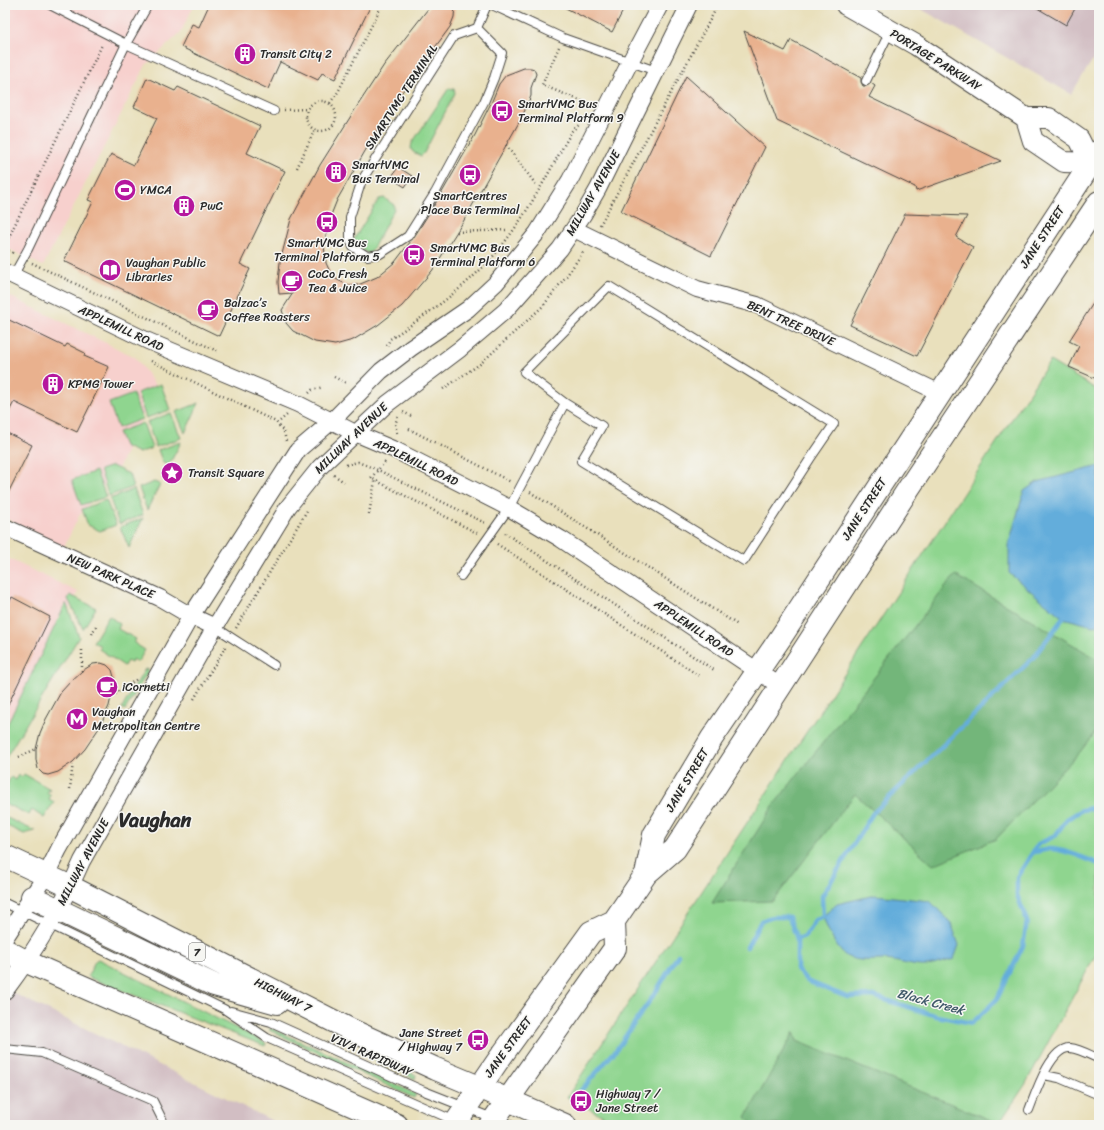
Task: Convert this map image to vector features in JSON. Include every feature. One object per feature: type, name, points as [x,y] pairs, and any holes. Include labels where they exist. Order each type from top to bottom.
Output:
[{"type":"main road","name":"JANE STREET","points":[[646,874],[654,835],[712,738],[758,671],[940,393],[1096,161]]},
{"type":"main road","name":"JANE STREET","points":[[460,1120],[479,1087],[591,932],[614,921],[646,874],[675,849],[908,488],[1099,202]]},
{"type":"main road","name":"HIGHWAY 7","points":[[5,856],[71,887],[324,1016],[436,1069],[565,1125]]},
{"type":"main road","points":[[27,904],[53,917],[214,985],[324,1016]]},
{"type":"main road","points":[[498,1123],[508,1099],[615,948],[614,921]]},
{"type":"main road","points":[[5,950],[27,962],[397,1125]]},
{"type":"street","points":[[5,938],[46,875],[59,849],[191,616],[298,450],[332,421],[381,371],[411,348],[468,309],[496,282],[537,233],[570,180],[660,5]]},
{"type":"street","name":"MILLWAY AVENUE","points":[[5,991],[27,962],[71,887],[82,861],[215,627],[288,507],[320,466],[355,432],[387,404],[460,349],[506,310],[560,249],[598,189],[689,5]]},
{"type":"street","name":"PORTAGE PARKWAY","points":[[846,5],[916,45],[1026,118]]},
{"type":"street","points":[[1026,118],[1049,118],[1080,139],[1096,161],[1064,162],[1033,142],[1026,118]]},
{"type":"street","name":"BENT TREE DRIVE","points":[[574,229],[697,289],[757,305],[940,393]]},
{"type":"street","name":"APPLEMILL ROAD","points":[[9,274],[148,341],[298,404],[395,450],[509,508],[567,544],[780,686]]},
{"type":"street","name":"NEW PARK PLACE","points":[[5,527],[160,598],[191,616],[215,627]]},
{"type":"lane","points":[[50,5],[126,44],[274,111]]},
{"type":"lane","points":[[9,274],[23,258],[126,44],[148,5]]},
{"type":"lane","points":[[477,28],[487,5]]},
{"type":"lane","points":[[492,5],[563,38],[656,71]]},
{"type":"lane","name":"SMARTVMC TERMINAL","points":[[477,28],[502,53],[484,102],[435,193],[408,236],[380,254],[367,256],[354,247],[350,240],[350,217],[362,180],[454,36],[477,28]]},
{"type":"lane","points":[[866,81],[890,31]]},
{"type":"lane","points":[[609,286],[834,424],[744,561],[581,461],[602,426],[565,403],[524,372],[609,286]]},
{"type":"lane","points":[[461,576],[509,508],[565,403]]},
{"type":"lane","points":[[215,627],[274,664]]},
{"type":"lane","points":[[5,903],[27,904]]},
{"type":"lane","name":"VIVA RAPIDWAY","points":[[53,917],[224,1009],[267,1038],[460,1120],[498,1123]]},
{"type":"lane","name":"VIVA RAPIDWAY","points":[[224,1009],[271,1022],[424,1091],[460,1120]]},
{"type":"lane","points":[[1029,1110],[1052,1059],[1058,1052],[1068,1048],[1079,1050],[1099,1059]]},
{"type":"lane","points":[[5,1049],[42,1054],[153,1101],[165,1125]]},
{"type":"lane","points":[[1044,1075],[1059,1078],[1099,1095]]},
{"type":"path","points":[[330,103],[338,92],[382,5]]},
{"type":"path","points":[[5,245],[6,239],[107,34]]},
{"type":"path","points":[[563,38],[542,86],[584,102]]},
{"type":"path","points":[[320,101],[330,103],[336,116],[334,125],[326,130],[315,130],[308,124],[306,119],[308,109],[310,105],[320,101]]},
{"type":"path","points":[[274,111],[308,109]]},
{"type":"path","points":[[384,351],[390,339],[438,306],[489,261],[510,235],[530,204],[572,131],[583,121]]},
{"type":"path","points":[[297,168],[315,130]]},
{"type":"path","points":[[506,145],[537,186]]},
{"type":"path","points":[[457,232],[507,230]]},
{"type":"path","points":[[5,249],[224,355]]},
{"type":"path","points":[[149,360],[276,422],[284,432],[286,444]]},
{"type":"path","points":[[307,395],[313,398]]},
{"type":"path","points":[[409,428],[536,495],[738,625]]},
{"type":"path","points":[[378,470],[477,519]]},
{"type":"path","points":[[371,478],[488,538],[702,677]]},
{"type":"path","points":[[369,514],[375,480]]},
{"type":"path","points":[[515,539],[714,670]]},
{"type":"path","points":[[92,634],[96,626]]},
{"type":"path","points":[[82,650],[82,671]]},
{"type":"path","points":[[112,696],[139,678]]},
{"type":"path","points":[[19,757],[36,749]]},
{"type":"path","points":[[70,789],[73,762]]},
{"type":"shaded area","points":[[5,5],[194,5],[181,32],[146,65],[43,266],[5,247]]},
{"type":"shaded area","points":[[914,5],[1099,5],[1099,50],[1071,94]]},
{"type":"shaded area","name":"KPMG Tower","points":[[5,294],[135,357],[156,386],[120,465],[79,516],[64,547],[5,518]]},
{"type":"shaded area","points":[[5,557],[78,592],[5,728]]},
{"type":"shaded area","points":[[5,989],[281,1125],[5,1125]]},
{"type":"green space","points":[[449,88],[454,89],[455,93],[424,153],[421,156],[413,152],[411,148],[412,143]]},
{"type":"green space","points":[[384,198],[394,205],[394,209],[371,252],[367,253],[355,245],[354,239],[379,199]]},
{"type":"green space","points":[[1050,361],[1099,391],[1099,954],[1095,956],[1025,1085],[998,1125],[620,1125],[567,1097]]},
{"type":"green space","points":[[161,384],[170,410],[146,418],[137,393]]},
{"type":"green space","points":[[133,394],[142,419],[118,428],[109,403]]},
{"type":"green space","points":[[199,403],[185,433],[176,412]]},
{"type":"green space","points":[[171,413],[181,438],[156,447],[147,422]]},
{"type":"green space","points":[[143,423],[152,448],[139,453],[124,446],[118,432]]},
{"type":"green space","points":[[181,442],[169,465],[163,463],[158,450]]},
{"type":"green space","points":[[112,466],[129,474],[133,487],[109,496],[100,470]]},
{"type":"green space","points":[[96,471],[106,497],[81,505],[72,480]]},
{"type":"green space","points":[[154,482],[160,484],[147,510],[139,488]]},
{"type":"green space","points":[[134,489],[143,515],[119,524],[110,499]]},
{"type":"green space","points":[[106,500],[116,525],[100,531],[88,525],[82,509]]},
{"type":"green space","points":[[143,518],[129,548],[120,527]]},
{"type":"green space","points":[[955,575],[1099,660],[1099,728],[1080,752],[996,839],[933,865],[855,794],[773,901],[712,903],[773,806]]},
{"type":"green space","points":[[70,595],[96,608],[83,629],[68,599]]},
{"type":"green space","points":[[66,603],[79,637],[5,759],[5,729]]},
{"type":"green space","points":[[109,616],[120,624],[118,629],[136,639],[134,643],[145,650],[138,662],[133,659],[131,663],[127,661],[124,666],[99,649],[101,646],[93,642]]},
{"type":"green space","points":[[145,669],[149,670],[125,710],[122,708]]},
{"type":"green space","points":[[24,774],[50,789],[47,792],[51,795],[49,799],[54,802],[44,818],[32,810],[29,815],[5,804],[5,788],[11,777],[15,780],[18,775],[22,777]]},
{"type":"green space","points":[[5,817],[35,831],[24,834],[5,825]]},
{"type":"green space","points":[[98,959],[266,1043],[265,1046],[90,978],[88,976],[95,961]]},
{"type":"green space","points":[[271,1028],[416,1094],[414,1098],[269,1030]]},
{"type":"green space","points":[[794,1032],[797,1041],[998,1123],[998,1125],[753,1125],[746,1117]]},
{"type":"green space","points":[[374,1056],[416,1075],[415,1079],[373,1059]]},
{"type":"water","points":[[1099,466],[1099,625],[1093,626],[1063,618],[1009,573],[1009,543],[1024,491],[1037,482]]},
{"type":"water","points":[[875,895],[930,901],[951,923],[959,945],[954,959],[934,965],[922,966],[885,960],[859,960],[850,958],[842,953],[829,932],[823,916],[837,904]]},
{"type":"building","points":[[209,5],[371,5],[335,79],[322,73],[318,80],[280,62],[268,89],[181,47],[192,24],[199,27]]},
{"type":"building","name":"SmartCentres Place Bus Terminal","points":[[431,5],[455,5],[454,17],[450,27],[402,92],[372,139],[337,200],[329,220],[324,245],[326,263],[334,278],[347,285],[358,285],[377,277],[395,262],[414,237],[440,196],[475,135],[499,84],[506,75],[524,68],[534,69],[536,74],[531,88],[531,96],[522,117],[463,222],[432,271],[402,306],[378,325],[353,340],[335,345],[315,342],[293,331],[286,323],[282,310],[293,293],[279,294],[278,282],[280,262],[291,219],[320,165],[384,65]]},
{"type":"building","points":[[560,5],[626,5],[612,32]]},
{"type":"building","points":[[1032,5],[1077,5],[1066,25]]},
{"type":"building","points":[[744,31],[785,51],[791,40],[861,78],[863,86],[867,86],[871,83],[875,86],[869,97],[1001,161],[916,191],[915,187],[777,121]]},
{"type":"building","points":[[686,76],[765,147],[711,256],[621,211]]},
{"type":"building","name":"PwC","points":[[147,78],[175,91],[178,87],[260,126],[247,153],[285,171],[240,264],[250,269],[219,336],[64,261],[93,202],[88,200],[111,154],[134,165],[157,118],[134,107]]},
{"type":"building","points":[[398,167],[412,176],[405,187],[391,178]]},
{"type":"building","points":[[905,214],[967,216],[956,237],[973,247],[917,356],[850,325]]},
{"type":"building","points":[[1099,294],[1099,380],[1069,367],[1079,346],[1069,341]]},
{"type":"building","name":"KPMG Tower","points":[[5,318],[65,347],[67,344],[85,353],[84,356],[109,367],[77,432],[14,402],[5,419]]},
{"type":"building","points":[[5,432],[32,445],[5,499]]},
{"type":"building","points":[[12,597],[50,617],[5,711],[5,611]]},
{"type":"building","name":"Vaughan Metropolitan Centre","points":[[101,663],[107,665],[112,670],[114,684],[109,706],[99,728],[85,749],[73,762],[58,772],[48,775],[43,774],[38,769],[36,749],[40,733],[46,719],[61,692],[71,681],[93,664]]},
{"type":"waterway","points":[[797,939],[805,936],[815,920],[823,916],[822,896],[873,813],[1033,658],[1063,618]]},
{"type":"waterway","name":"Black Creek","points":[[747,947],[761,921],[773,917],[789,917],[797,939],[797,969],[807,981],[847,997],[873,996],[937,1016],[972,1023],[997,999],[1023,946],[1027,921],[1017,895],[1017,877],[1038,844],[1055,836],[1067,819],[1082,810],[1092,808],[1099,804]]},
{"type":"waterway","points":[[1033,852],[1049,849],[1061,850],[1099,864]]},
{"type":"waterway","name":"Black Creek","points":[[576,1096],[616,1050],[657,990],[678,955]]},
{"type":"place","name":"Transit City 2","points":[[245,54]]},
{"type":"place","name":"SmartVMC Bus Terminal Platform 9","points":[[502,111]]},
{"type":"place","name":"SmartVMC Bus Terminal","points":[[336,172]]},
{"type":"place","name":"SmartCentres Place Bus Terminal","points":[[470,175]]},
{"type":"place","name":"YMCA","points":[[125,190]]},
{"type":"place","name":"PwC","points":[[184,206]]},
{"type":"place","name":"SmartVMC Bus Terminal Platform 5","points":[[327,222]]},
{"type":"place","name":"SmartVMC Bus Terminal Platform 6","points":[[414,255]]},
{"type":"place","name":"Vaughan Public Libraries","points":[[110,270]]},
{"type":"place","name":"CoCo Fresh Tea & Juice","points":[[292,281]]},
{"type":"place","name":"Balzac’s Coffee Roasters","points":[[208,310]]},
{"type":"place","name":"KPMG Tower","points":[[53,384]]},
{"type":"place","name":"Transit Square","points":[[172,473]]},
{"type":"place","name":"iCornetti","points":[[107,687]]},
{"type":"place","name":"Vaughan Metropolitan Centre","points":[[77,719]]},
{"type":"place","name":"Jane Street / Highway 7","points":[[478,1040]]},
{"type":"place","name":"Highway 7 / Jane Street","points":[[581,1101]]},
{"type":"district","name":"Vaughan","points":[[155,820]]}]
